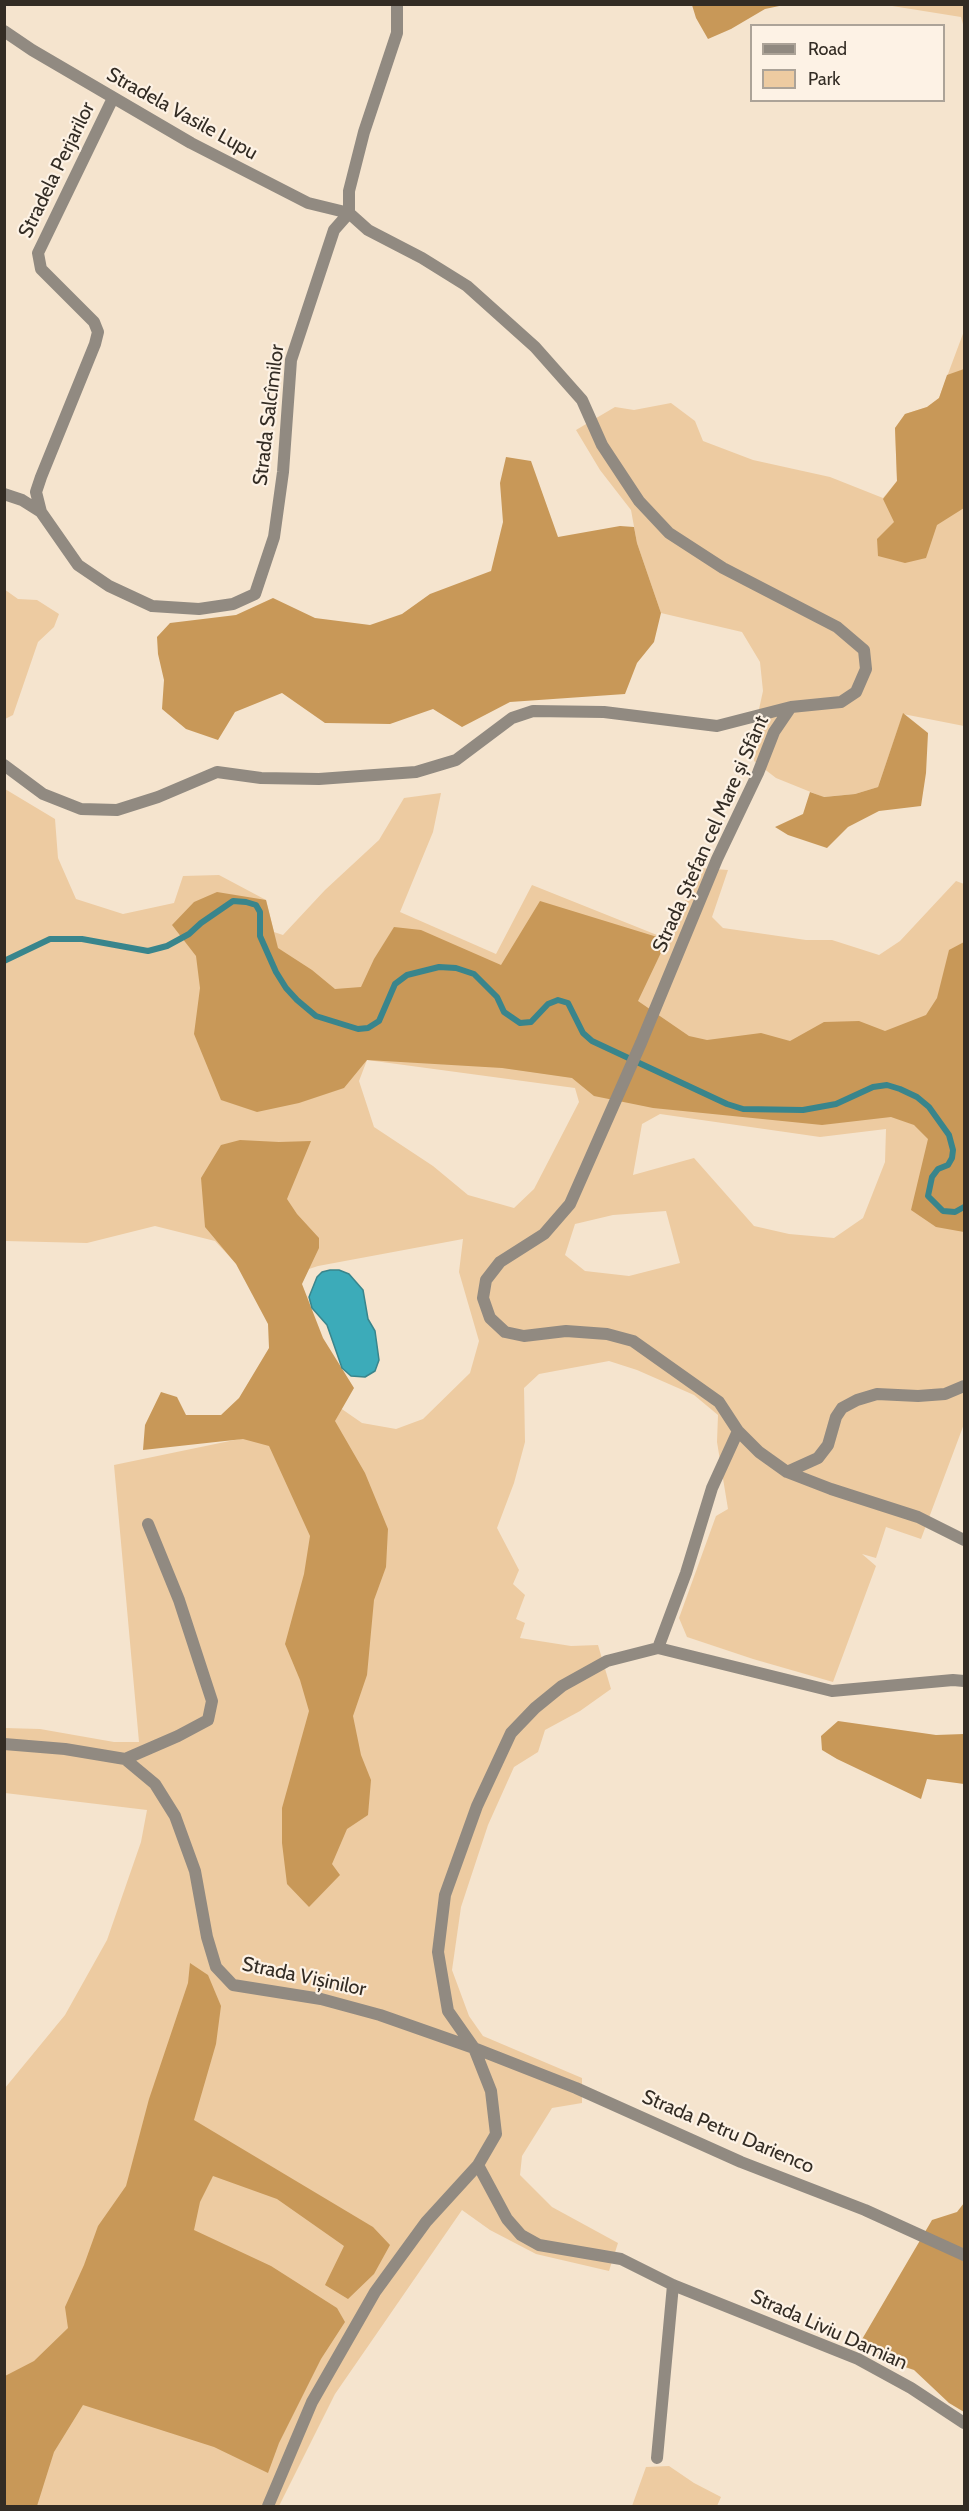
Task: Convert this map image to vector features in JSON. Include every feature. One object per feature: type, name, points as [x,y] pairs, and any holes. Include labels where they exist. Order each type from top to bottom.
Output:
[{"type":"street","points":[[349,213],[349,191],[362,142],[397,33],[397,4]]},
{"type":"street","name":"Stradela Vasile Lupu","points":[[4,31],[32,50],[191,143],[308,203],[349,213]]},
{"type":"street","name":"Stradela Perjarilor","points":[[41,512],[36,492],[98,332],[94,322],[41,269],[38,253],[77,168],[113,98]]},
{"type":"street","name":"Strada Salcîmilor","points":[[41,512],[78,565],[109,586],[152,606],[199,609],[233,604],[255,594],[274,537],[283,472],[291,360],[334,230],[349,213]]},
{"type":"street","name":"Strada Ștefan cel Mare și Sfânt","points":[[349,213],[368,230],[422,258],[467,286],[535,347],[582,400],[602,445],[633,492],[669,533],[723,568],[837,627],[864,650],[866,669],[856,692],[841,702],[791,707],[774,732],[758,773],[717,859],[641,1043],[570,1204],[544,1234],[500,1262],[486,1280],[483,1298],[490,1318],[505,1332],[524,1336],[566,1331],[607,1334],[633,1341],[719,1402],[738,1431],[759,1452],[787,1472],[918,1517],[964,1540]]},
{"type":"street","points":[[4,494],[22,500],[41,512]]},
{"type":"street","points":[[4,765],[43,794],[81,809],[117,810],[158,797],[217,772],[261,778],[319,779],[416,772],[456,760],[513,718],[533,711],[604,712],[717,726],[791,707]]},
{"type":"street","points":[[787,1472],[818,1458],[828,1445],[836,1417],[842,1408],[857,1400],[877,1394],[918,1396],[945,1394],[964,1386]]},
{"type":"street","points":[[658,1648],[686,1573],[712,1488],[738,1431]]},
{"type":"street","points":[[4,1744],[66,1749],[125,1759],[208,1720],[212,1701],[179,1600],[147,1524]]},
{"type":"street","points":[[268,2506],[312,2402],[375,2292],[426,2222],[478,2165],[496,2134],[491,2091],[474,2048],[448,2011],[438,1952],[445,1895],[482,1796],[511,1733],[535,1708],[562,1686],[607,1661],[658,1648],[832,1691],[964,1681]]},
{"type":"street","name":"Strada Vișinilor","points":[[125,1759],[155,1784],[176,1816],[195,1871],[207,1937],[216,1967],[233,1985],[341,2004],[380,2014],[474,2048]]},
{"type":"street","name":"Strada Petru Darienco","points":[[474,2048],[576,2088],[741,2162],[865,2210],[964,2255]]},
{"type":"street","name":"Strada Liviu Damian","points":[[478,2165],[507,2219],[521,2235],[539,2245],[621,2259],[673,2285],[858,2360],[911,2388],[964,2423]]},
{"type":"street","points":[[657,2458],[673,2285]]},
{"type":"green space","points":[[886,5],[964,5],[964,28],[961,17]]},
{"type":"green space","points":[[964,331],[964,726],[903,714],[878,787],[855,794],[823,797],[776,778],[754,761],[754,732],[763,691],[760,662],[742,632],[661,613],[637,543],[631,510],[600,470],[576,430],[615,407],[634,410],[671,403],[695,421],[703,441],[753,460],[830,477],[883,498],[897,481],[895,428],[905,414],[927,407],[939,398]]},
{"type":"green space","points":[[4,589],[18,599],[37,600],[59,614],[54,627],[38,642],[13,715],[5,719]]},
{"type":"green space","points":[[5,789],[55,819],[58,858],[76,899],[123,914],[174,903],[183,876],[219,875],[266,900],[274,932],[283,935],[325,890],[379,840],[404,798],[441,793],[433,832],[400,912],[496,954],[532,885],[667,939],[701,868],[728,870],[712,917],[723,928],[806,940],[832,940],[879,955],[900,941],[956,881],[964,884],[964,1424],[921,1539],[886,1527],[876,1558],[862,1554],[876,1566],[833,1682],[687,1637],[679,1618],[716,1516],[728,1509],[717,1442],[718,1415],[694,1395],[637,1370],[609,1361],[539,1374],[524,1388],[525,1442],[514,1483],[497,1528],[519,1570],[513,1584],[525,1595],[516,1619],[525,1623],[520,1638],[571,1646],[598,1645],[611,1689],[580,1711],[545,1730],[538,1752],[514,1767],[488,1825],[461,1907],[452,1970],[469,2016],[483,2036],[582,2078],[582,2103],[552,2108],[522,2156],[520,2175],[552,2207],[618,2243],[609,2271],[536,2254],[490,2230],[462,2210],[335,2394],[279,2506],[5,2506],[5,2088],[65,2015],[107,1940],[141,1842],[147,1810],[5,1793],[5,1728],[40,1729],[114,1742],[139,1742],[114,1465],[273,1432],[284,1333],[258,1287],[215,1241],[155,1226],[87,1243],[5,1241]],"holes":[[[367,1060],[575,1088],[579,1102],[534,1189],[514,1208],[468,1195],[433,1166],[374,1127],[359,1081]],[[660,1114],[820,1137],[886,1129],[885,1162],[863,1218],[834,1238],[789,1234],[754,1226],[694,1158],[633,1175],[642,1124]],[[666,1211],[680,1263],[629,1276],[585,1271],[565,1255],[575,1224],[613,1215]],[[463,1239],[459,1272],[479,1341],[470,1373],[423,1419],[396,1429],[362,1423],[336,1405],[291,1275],[318,1266]]]},
{"type":"green space","points":[[669,2466],[694,2483],[721,2497],[717,2506],[632,2506],[646,2467]]},
{"type":"shaded area","points":[[692,4],[784,5],[765,9],[731,29],[708,39],[696,18]]},
{"type":"shaded area","points":[[964,369],[964,508],[937,525],[926,558],[905,563],[878,556],[877,539],[894,522],[883,499],[897,481],[895,428],[905,414],[927,407],[939,398],[947,375]]},
{"type":"shaded area","points":[[506,457],[531,461],[558,537],[620,526],[634,527],[637,543],[661,613],[654,642],[637,663],[625,694],[510,702],[462,727],[433,709],[390,724],[325,723],[282,693],[235,712],[218,740],[186,729],[162,709],[164,680],[157,637],[170,623],[236,615],[273,598],[315,618],[370,625],[402,614],[430,594],[491,571],[503,522],[500,483]]},
{"type":"shaded area","points":[[903,713],[928,733],[926,773],[921,806],[879,811],[848,827],[827,848],[788,835],[775,827],[803,814],[810,792],[824,797],[855,794],[878,787]]},
{"type":"shaded area","points":[[217,892],[266,900],[278,948],[312,970],[335,989],[361,987],[374,959],[394,927],[421,930],[501,965],[540,901],[667,940],[638,1001],[689,1036],[707,1040],[761,1033],[790,1041],[824,1022],[859,1021],[885,1031],[926,1015],[937,998],[949,950],[964,942],[964,1232],[936,1227],[911,1210],[928,1139],[914,1125],[891,1117],[822,1125],[653,1108],[594,1096],[572,1078],[502,1068],[367,1060],[344,1088],[299,1103],[257,1112],[221,1100],[194,1034],[200,988],[196,956],[172,925],[194,902]]},
{"type":"shaded area","points":[[240,1140],[311,1141],[287,1199],[319,1238],[319,1248],[302,1284],[323,1338],[354,1388],[335,1421],[365,1473],[388,1529],[386,1567],[374,1600],[367,1675],[353,1716],[361,1755],[371,1780],[368,1815],[347,1829],[332,1864],[340,1875],[309,1907],[287,1884],[282,1843],[282,1808],[309,1711],[300,1680],[285,1644],[304,1574],[310,1536],[269,1446],[243,1439],[143,1450],[145,1425],[161,1392],[177,1397],[186,1415],[221,1415],[239,1398],[269,1348],[268,1324],[236,1264],[205,1227],[201,1178],[221,1145]]},
{"type":"shaded area","points":[[838,1721],[936,1735],[964,1734],[964,1784],[927,1779],[921,1799],[837,1759],[822,1750],[821,1736]]},
{"type":"shaded area","points":[[190,1963],[208,1975],[221,2006],[216,2044],[194,2120],[373,2227],[390,2245],[374,2274],[348,2299],[325,2285],[344,2246],[277,2199],[213,2176],[200,2202],[194,2230],[271,2266],[337,2308],[345,2322],[321,2359],[279,2443],[268,2473],[214,2447],[83,2405],[54,2452],[37,2506],[5,2506],[5,2376],[34,2361],[68,2328],[65,2307],[98,2226],[126,2186],[149,2099],[188,1983]]},
{"type":"shaded area","points":[[964,2203],[964,2412],[949,2403],[914,2370],[878,2358],[861,2341],[932,2220],[957,2212]]},
{"type":"water","points":[[339,1270],[349,1274],[363,1290],[368,1319],[375,1331],[379,1360],[375,1371],[365,1377],[351,1376],[342,1368],[327,1325],[312,1308],[309,1297],[317,1277],[322,1272]]},
{"type":"waterway","points":[[4,961],[50,939],[82,939],[148,951],[167,946],[189,934],[233,901],[246,902],[256,905],[260,912],[260,936],[286,988],[316,1016],[358,1029],[368,1028],[379,1021],[395,984],[407,975],[439,967],[456,968],[474,974],[497,997],[504,1012],[520,1023],[531,1022],[548,1004],[558,1000],[568,1003],[583,1033],[592,1041],[727,1104],[743,1109],[803,1110],[836,1104],[873,1087],[887,1085],[900,1089],[917,1097],[929,1107],[949,1135],[953,1150],[948,1165],[938,1169],[932,1177],[928,1196],[943,1211],[955,1212],[964,1207]]}]
